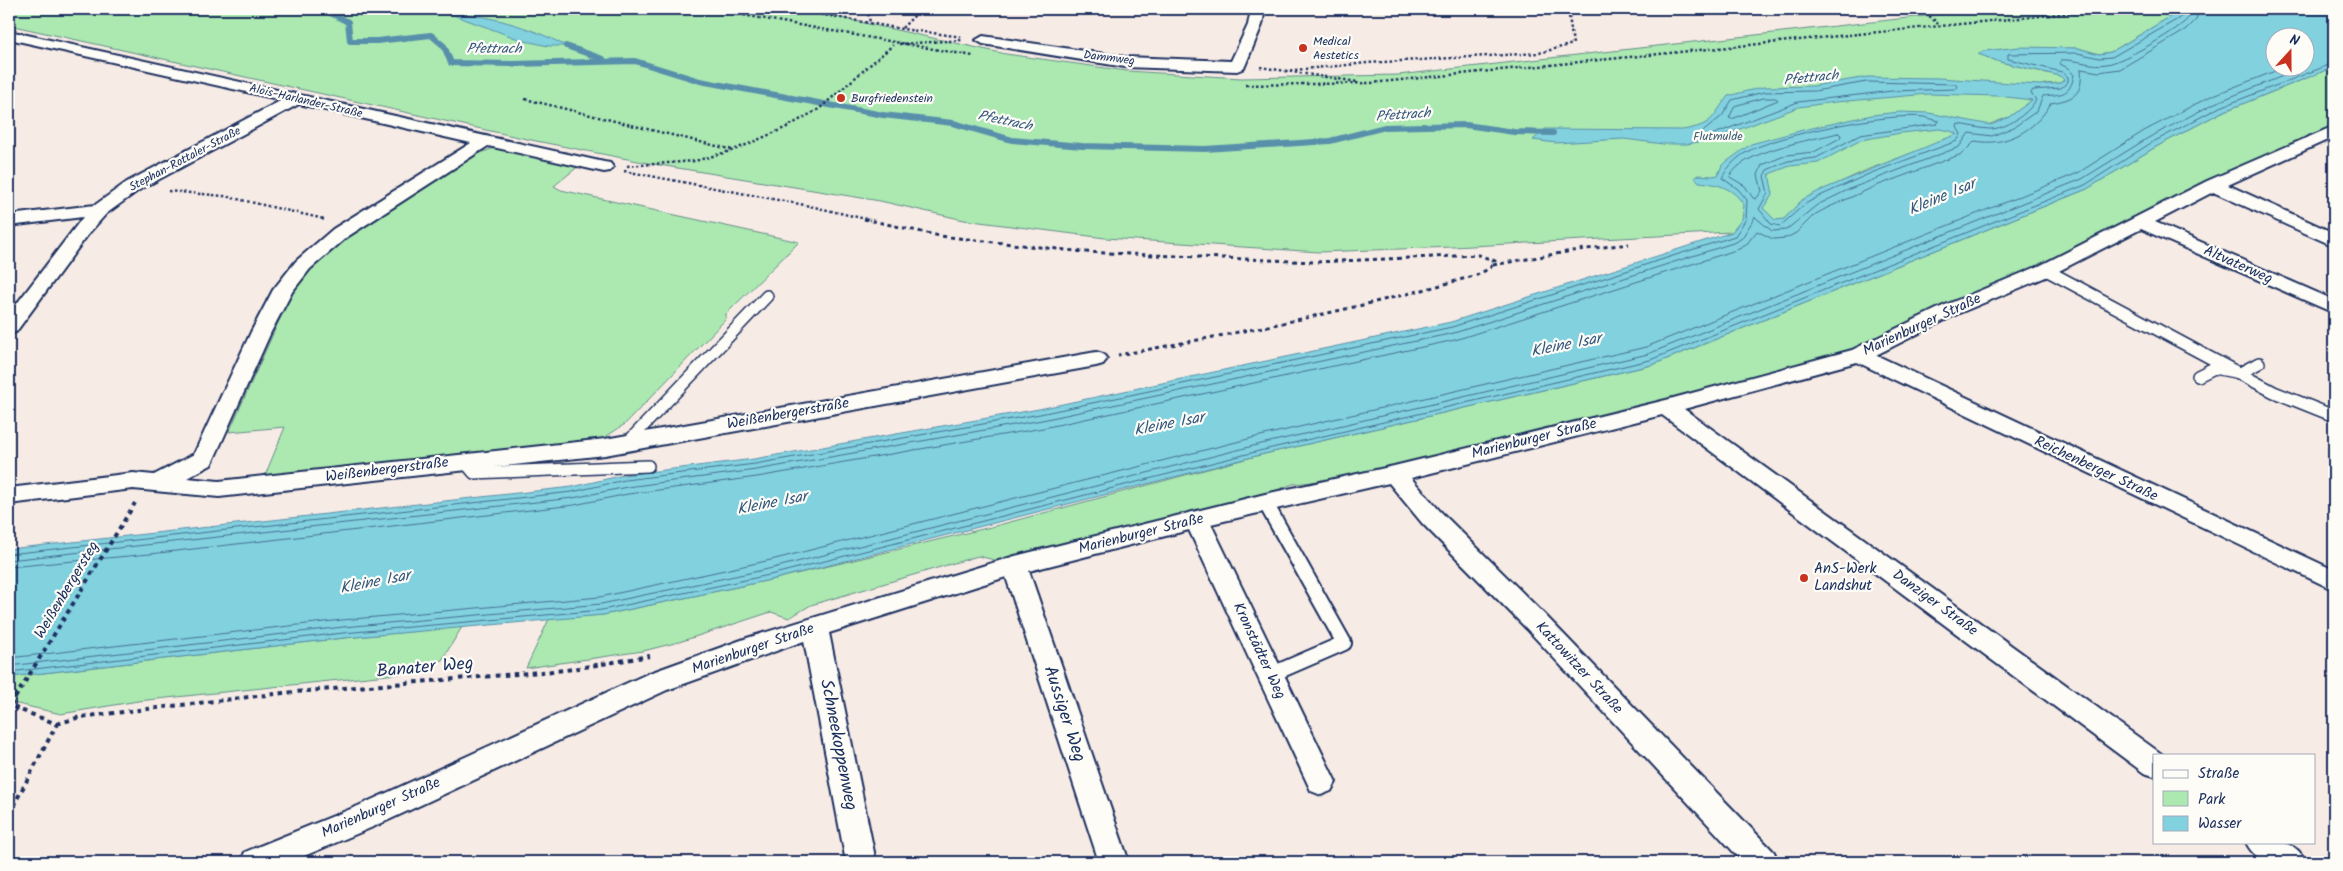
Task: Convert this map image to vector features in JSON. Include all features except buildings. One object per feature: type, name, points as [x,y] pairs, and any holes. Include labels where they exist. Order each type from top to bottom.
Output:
[{"type":"street","points":[[1237,66],[1255,25],[1258,9]]},
{"type":"street","name":"Alois-Harlander-Straße","points":[[9,35],[604,167]]},
{"type":"street","name":"Dammweg","points":[[983,40],[1125,62],[1237,66]]},
{"type":"street","name":"Stephan-Rottaler-Straße","points":[[9,327],[82,229],[100,210],[133,186],[299,98]]},
{"type":"street","name":"Marienburger Straße","points":[[256,862],[369,815],[657,682],[747,649],[1015,565],[1265,502],[1394,474],[1666,407],[1859,355],[1950,310],[2046,270],[2213,185],[2334,131]]},
{"type":"street","points":[[160,482],[203,459],[261,332],[283,290],[303,265],[318,251],[353,225],[485,141]]},
{"type":"street","points":[[2213,185],[2334,240]]},
{"type":"street","points":[[9,220],[100,210]]},
{"type":"street","name":"Altvaterweg","points":[[2141,222],[2334,307]]},
{"type":"street","name":"Reichenberger Straße","points":[[1859,355],[2334,581]]},
{"type":"street","name":"Weißenbergerstraße","points":[[9,496],[133,481],[160,482],[219,489],[604,446],[1096,359]]},
{"type":"street","name":"Danziger Straße","points":[[1666,407],[2153,763]]},
{"type":"street","name":"Kattowitzer Straße","points":[[1394,474],[1431,517],[1536,622],[1763,862]]},
{"type":"street","name":"Kronstädter Weg","points":[[1197,520],[1321,782]]},
{"type":"street","name":"Aussiger Weg","points":[[1015,565],[1114,862]]},
{"type":"street","name":"Schneekoppenweg","points":[[815,628],[861,862]]},
{"type":"street","points":[[2264,844],[2291,862]]},
{"type":"lane","points":[[2046,270],[2274,392],[2334,416]]},
{"type":"lane","points":[[628,442],[767,296]]},
{"type":"lane","points":[[2198,376],[2214,368],[2240,374],[2259,363]]},
{"type":"lane","points":[[464,461],[474,473],[648,466]]},
{"type":"lane","points":[[1265,502],[1344,643],[1270,674]]},
{"type":"path","points":[[709,9],[833,31],[894,45],[978,57]]},
{"type":"path","points":[[791,9],[902,29],[983,40]]},
{"type":"path","points":[[867,9],[870,22]]},
{"type":"path","points":[[902,29],[921,9]]},
{"type":"path","points":[[1286,71],[1368,63],[1539,53],[1573,44],[1568,9]]},
{"type":"path","points":[[1922,9],[1939,25]]},
{"type":"path","points":[[1241,85],[1371,83],[2109,9]]},
{"type":"path","points":[[604,167],[695,161],[734,150],[785,128],[819,109],[894,45],[983,40]]},
{"type":"path","points":[[1237,66],[1371,83]]},
{"type":"path","points":[[525,99],[734,150]]},
{"type":"path","points":[[604,167],[810,206],[940,236],[1084,252],[1315,262],[1479,255],[1495,261],[1493,265]]},
{"type":"path","points":[[133,186],[202,196],[224,196],[353,225]]},
{"type":"path","points":[[1096,359],[1253,331],[1363,305],[1477,275],[1493,265],[1546,257],[1587,248],[1629,244]]},
{"type":"path","name":"Weißenbergersteg","points":[[9,706],[131,507]]},
{"type":"path","name":"Banater Weg","points":[[58,724],[80,717],[283,693],[566,670],[632,660],[660,653]]},
{"type":"path","points":[[9,706],[58,724],[9,814]]},
{"type":"green space","name":"Flutmulde","points":[[9,9],[800,9],[1006,54],[1127,71],[1241,78],[1398,75],[1988,9],[2183,9],[2111,52],[2099,54],[2078,48],[1984,51],[1979,54],[2000,62],[2060,76],[2064,80],[2060,83],[2045,84],[2029,103],[2009,117],[1869,169],[1802,200],[1784,219],[1778,221],[1732,232],[1319,252],[1105,238],[964,220],[880,201],[653,164],[536,141],[9,25]]},
{"type":"green space","points":[[2334,67],[2334,131],[1859,355],[1394,474],[1293,484],[1197,520],[1015,565],[978,556],[811,605],[789,618],[771,612],[679,642],[643,651],[526,668],[549,619],[603,615],[775,579],[995,526],[1260,455],[1652,365],[2087,189],[2154,148],[2220,113],[2307,78],[2316,78],[2316,74]]},
{"type":"green space","points":[[494,148],[580,165],[554,186],[561,190],[799,242],[726,314],[726,319],[625,424],[604,438],[264,478],[285,427],[229,432],[290,296],[305,271],[347,236],[470,157]]},
{"type":"green space","points":[[462,627],[442,660],[416,672],[138,701],[61,714],[9,702],[9,677],[344,638]]},
{"type":"water","name":"Kleine Isar","points":[[2183,9],[2334,9],[2334,67],[2316,74],[2316,28],[2266,28],[2266,78],[2307,78],[2220,113],[2154,148],[2087,189],[1652,365],[1260,455],[775,579],[603,615],[344,638],[9,677],[9,549],[572,487],[624,475],[754,459],[1039,409],[1451,322],[1732,232],[1742,219],[1744,205],[1740,199],[1725,188],[1699,182],[1695,177],[1698,175],[1718,175],[1722,165],[1751,144],[1872,115],[1900,112],[1929,113],[1991,125],[2009,117],[2032,100],[1998,96],[1929,94],[1835,102],[1799,107],[1716,138],[1688,144],[1663,144],[1624,139],[1556,143],[1533,140],[1545,129],[1682,130],[1706,123],[1728,96],[1763,87],[1813,86],[1867,77],[1939,78],[2040,85],[2060,83],[2064,80],[2060,76],[2000,62],[1978,54],[1984,51],[2019,47],[2078,48],[2099,54],[2111,52]],"holes":[[[1939,129],[1957,134],[1819,191],[1802,200],[1784,219],[1775,220],[1763,208],[1773,194],[1769,174],[1790,166],[1818,163],[1861,140]]]},
{"type":"water","points":[[448,13],[478,16],[524,27],[566,46],[548,46],[521,40]]},
{"type":"waterway","name":"Pfettrach","points":[[323,9],[348,22],[350,41],[377,41],[431,35],[444,46],[451,63],[513,64],[635,61],[700,81],[883,115],[953,123],[1012,140],[1082,146],[1205,149],[1330,141],[1385,127],[1466,125],[1514,132],[1553,133]]},
{"type":"waterway","name":"Pfettrach","points":[[566,46],[603,59]]},
{"type":"place","name":"Medical Aestetics","points":[[1303,48]]},
{"type":"place","name":"Burgfriedenstein","points":[[841,98]]},
{"type":"place","name":"AnS-Werk Landshut","points":[[1804,578]]}]
